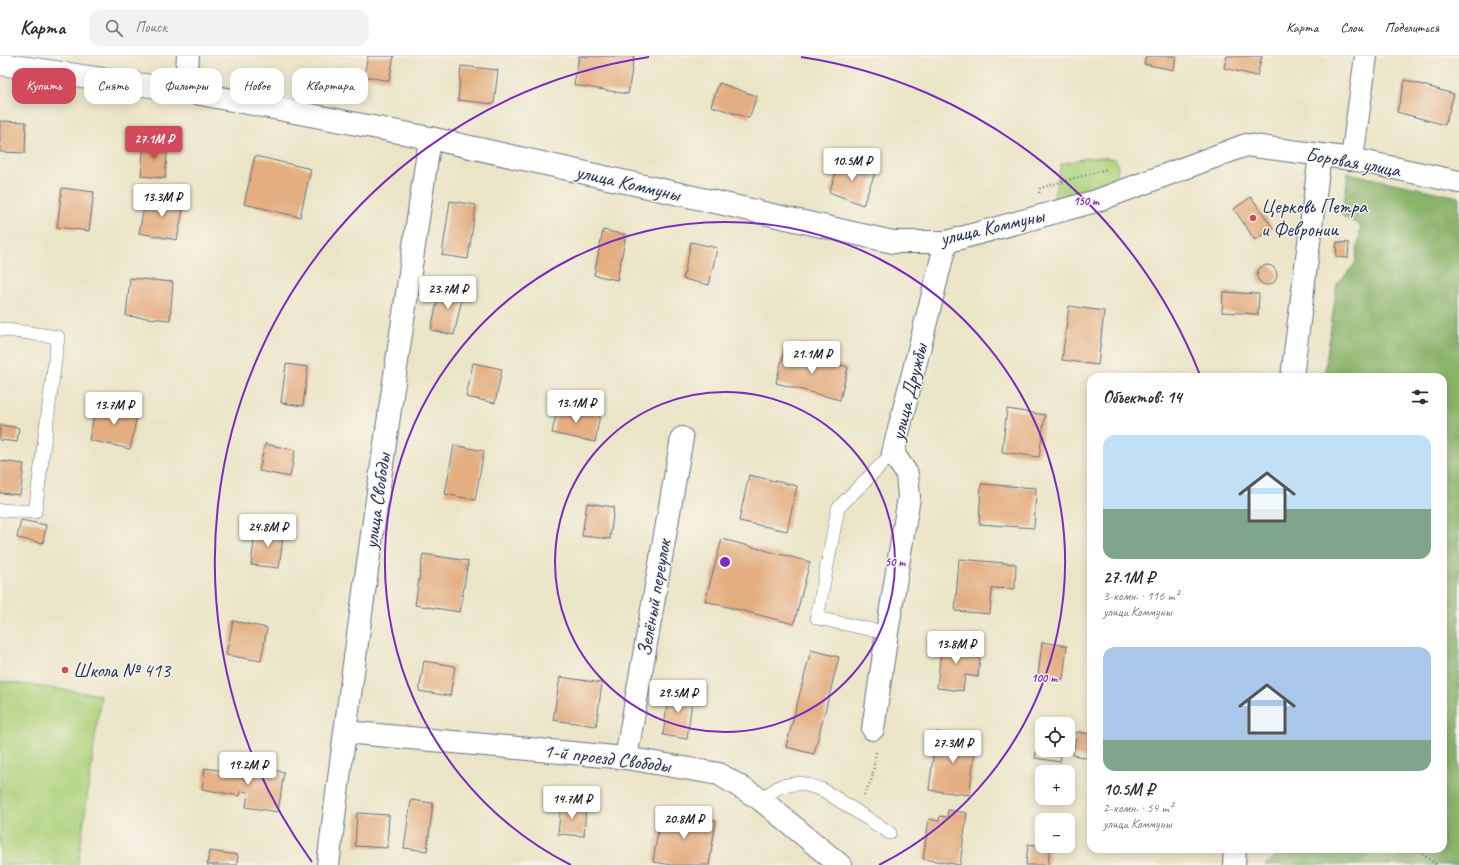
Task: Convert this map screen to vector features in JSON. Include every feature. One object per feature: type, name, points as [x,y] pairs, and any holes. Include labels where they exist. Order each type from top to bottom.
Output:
[{"type":"street","points":[[187,68],[188,56]]},
{"type":"street","points":[[1352,159],[1366,56]]},
{"type":"street","name":"улица Коммуны","points":[[0,64],[150,86]]},
{"type":"street","name":"улица Коммуны","points":[[222,98],[430,138],[893,242],[946,242],[1096,201],[1246,146]]},
{"type":"street","name":"улица Свободы","points":[[328,865],[344,732],[385,438],[430,138]]},
{"type":"street","name":"Боровая улица","points":[[1246,146],[1352,159],[1459,182]]},
{"type":"street","points":[[1293,373],[1320,155]]},
{"type":"street","name":"улица Дружбы","points":[[873,729],[909,498],[907,474],[893,453],[946,242]]},
{"type":"street","name":"Зелёный переулок","points":[[626,758],[682,438]]},
{"type":"street","name":"1-й проезд Свободы","points":[[344,732],[626,758],[719,774],[760,799],[840,865]]},
{"type":"street","points":[[1234,865],[1235,853]]},
{"type":"lane","points":[[0,329],[58,337],[35,512],[0,510]]},
{"type":"lane","points":[[887,633],[817,618],[838,508],[893,453]]},
{"type":"lane","points":[[760,799],[781,786],[801,783],[823,790],[890,833]]},
{"type":"path","points":[[1056,184],[1107,169]]},
{"type":"path","points":[[856,811],[872,779],[878,738],[873,729]]},
{"type":"path","points":[[1421,853],[1437,865]]},
{"type":"green space","points":[[1100,157],[1115,159],[1118,164],[1117,175],[1109,185],[1053,200],[1061,164],[1086,158]]},
{"type":"green space","points":[[1348,173],[1459,197],[1459,865],[1265,865],[1281,853],[1447,853],[1447,373],[1325,373],[1337,284],[1355,264],[1361,226],[1342,216]]},
{"type":"green space","points":[[0,681],[101,695],[78,865],[0,865]]},
{"type":"building","points":[[368,56],[394,56],[389,81],[368,77],[368,68],[366,68]]},
{"type":"building","points":[[579,56],[634,56],[628,94],[574,85]]},
{"type":"building","points":[[1146,56],[1176,56],[1174,70],[1144,64]]},
{"type":"building","points":[[1227,56],[1262,56],[1257,76],[1224,68]]},
{"type":"building","points":[[461,66],[498,70],[494,104],[458,100]]},
{"type":"building","points":[[1405,80],[1454,94],[1445,125],[1397,112]]},
{"type":"building","points":[[719,83],[757,96],[749,118],[711,106]]},
{"type":"building","points":[[0,121],[26,122],[25,153],[0,152]]},
{"type":"building","points":[[144,141],[168,143],[165,178],[141,176]]},
{"type":"building","points":[[255,156],[311,169],[300,217],[244,204]]},
{"type":"building","points":[[841,160],[875,173],[863,205],[829,192]]},
{"type":"building","points":[[62,188],[94,192],[89,231],[57,227]]},
{"type":"building","points":[[146,197],[184,204],[177,240],[139,233]]},
{"type":"building","name":"Церковь Петра и Февронии","points":[[1251,197],[1273,228],[1255,240],[1234,209]]},
{"type":"building","points":[[450,201],[476,205],[468,259],[442,255]]},
{"type":"building","points":[[603,230],[626,235],[617,280],[594,275]]},
{"type":"building","points":[[691,242],[717,248],[709,285],[683,279]]},
{"type":"building","points":[[1337,242],[1349,243],[1348,258],[1336,257]]},
{"type":"building","points":[[1267,265],[1274,268],[1277,275],[1274,282],[1267,285],[1260,282],[1257,275],[1260,268]]},
{"type":"building","points":[[130,278],[173,282],[170,320],[126,316]]},
{"type":"building","points":[[441,284],[464,289],[454,335],[431,330]]},
{"type":"building","points":[[1223,292],[1259,294],[1258,314],[1222,312]]},
{"type":"building","points":[[1069,306],[1104,311],[1098,365],[1062,360]]},
{"type":"building","points":[[784,350],[848,367],[840,400],[776,383]]},
{"type":"building","points":[[473,363],[502,369],[495,403],[466,397]]},
{"type":"building","points":[[286,364],[308,367],[303,406],[281,403]]},
{"type":"building","points":[[97,402],[138,411],[130,449],[89,440]]},
{"type":"building","points":[[558,406],[600,415],[595,442],[552,433]]},
{"type":"building","points":[[1007,409],[1045,415],[1039,457],[1002,452]]},
{"type":"building","points":[[0,425],[19,428],[17,442],[0,440]]},
{"type":"building","points":[[265,444],[295,450],[290,477],[259,471]]},
{"type":"building","points":[[454,445],[484,451],[475,500],[445,494]]},
{"type":"building","points":[[0,461],[24,464],[20,495],[0,493]]},
{"type":"building","points":[[749,475],[797,486],[787,531],[739,521]]},
{"type":"building","points":[[981,484],[1036,488],[1034,528],[979,524]]},
{"type":"building","points":[[587,503],[614,507],[610,539],[582,536]]},
{"type":"building","points":[[21,520],[46,525],[43,543],[17,538]]},
{"type":"building","points":[[256,527],[284,530],[279,568],[251,565]]},
{"type":"building","points":[[722,539],[810,562],[794,624],[705,601]]},
{"type":"building","points":[[423,554],[468,561],[460,612],[415,605]]},
{"type":"building","points":[[959,559],[1016,564],[1015,589],[992,588],[990,614],[955,611]]},
{"type":"building","points":[[233,621],[267,628],[261,661],[226,655]]},
{"type":"building","points":[[942,640],[970,643],[968,656],[980,658],[978,677],[965,675],[963,691],[937,688]]},
{"type":"building","points":[[1042,642],[1067,646],[1063,679],[1038,676]]},
{"type":"building","points":[[811,650],[839,657],[814,754],[786,747]]},
{"type":"building","points":[[424,661],[455,666],[450,696],[419,691]]},
{"type":"building","points":[[560,677],[602,683],[596,726],[553,720]]},
{"type":"building","points":[[669,690],[693,693],[687,739],[663,735]]},
{"type":"building","points":[[936,732],[977,738],[969,795],[929,790]]},
{"type":"building","points":[[1077,732],[1087,733],[1087,758],[1075,755]]},
{"type":"building","points":[[1035,757],[1061,757],[1060,762]]},
{"type":"building","points":[[252,767],[284,772],[278,812],[246,807],[248,792],[241,791],[240,796],[202,789],[205,768],[244,774],[243,779],[250,780]]},
{"type":"building","points":[[411,800],[433,803],[427,851],[404,848]]},
{"type":"building","points":[[561,804],[586,806],[584,836],[558,834]]},
{"type":"building","points":[[948,810],[967,813],[960,865],[923,859],[929,819],[939,821],[940,816],[947,817]]},
{"type":"building","points":[[661,812],[716,821],[709,865],[672,865],[653,862]]},
{"type":"building","points":[[357,813],[389,815],[387,848],[355,846]]},
{"type":"building","points":[[1028,844],[1035,845],[1035,853],[1049,853],[1048,865],[1026,865]]},
{"type":"building","points":[[209,851],[238,855],[237,865],[207,865]]},
{"type":"place","name":"Церковь Петра и Февронии","points":[[1253,218]]},
{"type":"place","name":"Школа № 413","points":[[65,670]]}]
